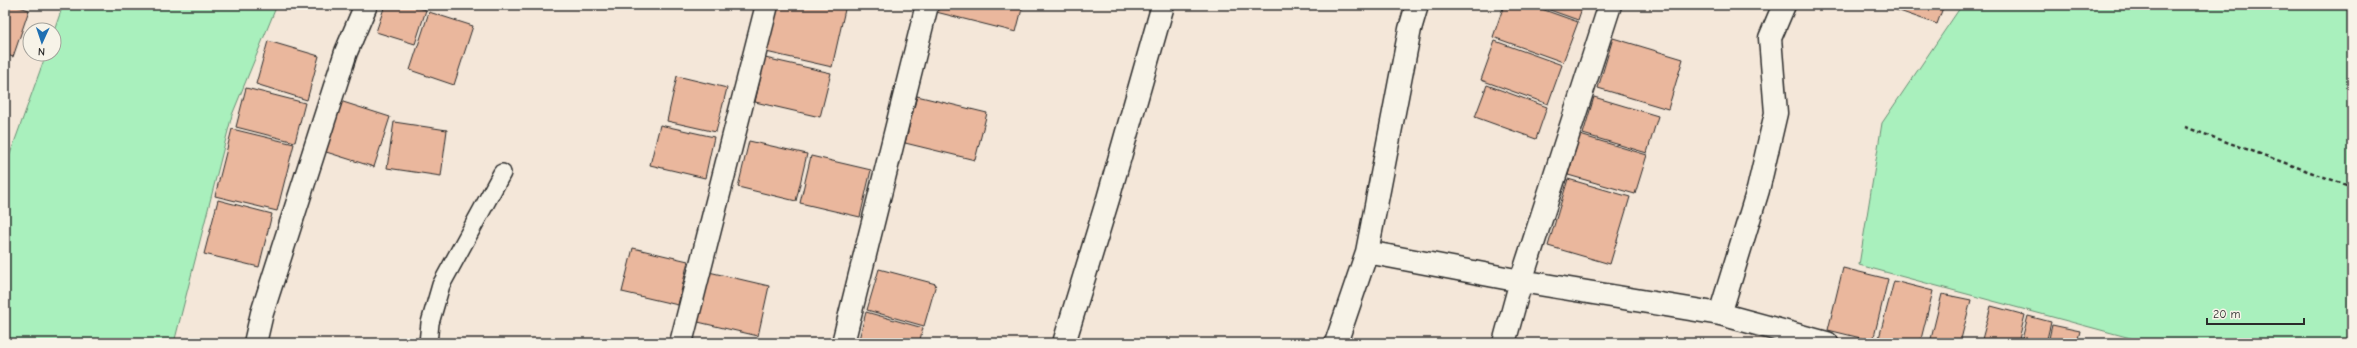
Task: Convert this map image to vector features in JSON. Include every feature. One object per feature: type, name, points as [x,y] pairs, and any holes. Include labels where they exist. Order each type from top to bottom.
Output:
[{"type":"street","points":[[255,343],[262,313],[346,52],[366,5]]},
{"type":"street","points":[[681,343],[767,5]]},
{"type":"street","points":[[842,343],[927,5]]},
{"type":"street","points":[[1064,343],[1108,199],[1164,5]]},
{"type":"street","points":[[1336,343],[1366,252],[1410,29],[1417,5]]},
{"type":"street","points":[[1504,343],[1521,281],[1610,5]]},
{"type":"street","points":[[1720,314],[1758,190],[1776,113],[1770,38],[1784,5]]},
{"type":"street","points":[[1366,252],[1521,281],[1720,314],[1827,343]]},
{"type":"lane","points":[[428,343],[430,323],[441,285],[502,173]]},
{"type":"path","points":[[2185,127],[2352,187]]},
{"type":"green space","points":[[63,5],[277,5],[232,115],[174,343],[5,343],[5,168],[43,62],[62,62],[62,22],[57,22]]},
{"type":"green space","points":[[1962,5],[2352,5],[2352,343],[2149,343],[1859,265],[1882,123]]},
{"type":"building","points":[[5,5],[13,5],[29,10],[25,22],[22,22],[22,31],[13,57],[5,54]]},
{"type":"building","points":[[385,5],[409,5],[426,10],[415,44],[376,32]]},
{"type":"building","points":[[777,5],[846,5],[832,67],[766,52]]},
{"type":"building","points":[[938,5],[1023,5],[1016,32],[936,12]]},
{"type":"building","points":[[1504,5],[1530,5],[1578,22],[1563,62],[1493,37]]},
{"type":"building","points":[[1536,5],[1583,5],[1578,20]]},
{"type":"building","points":[[1882,5],[1944,5],[1937,24]]},
{"type":"building","points":[[429,12],[473,26],[454,85],[410,70]]},
{"type":"building","points":[[1613,38],[1683,59],[1668,109],[1598,88]]},
{"type":"building","points":[[268,41],[319,56],[307,100],[256,84]]},
{"type":"building","points":[[1495,41],[1562,65],[1548,104],[1481,80]]},
{"type":"building","points":[[765,58],[831,73],[820,117],[755,102]]},
{"type":"building","points":[[677,76],[727,88],[716,132],[667,121]]},
{"type":"building","points":[[1487,85],[1547,107],[1536,139],[1475,117]]},
{"type":"building","points":[[246,88],[305,103],[295,142],[236,127]]},
{"type":"building","points":[[917,96],[987,113],[975,160],[905,143]]},
{"type":"building","points":[[1594,97],[1658,116],[1647,153],[1583,134]]},
{"type":"building","points":[[340,101],[390,117],[374,167],[323,151]]},
{"type":"building","points":[[394,122],[447,130],[441,176],[387,168]]},
{"type":"building","points":[[660,125],[714,137],[705,178],[650,165]]},
{"type":"building","points":[[232,129],[294,144],[277,211],[215,196]]},
{"type":"building","points":[[1580,135],[1647,155],[1635,194],[1568,175]]},
{"type":"building","points":[[749,141],[807,154],[796,201],[738,187]]},
{"type":"building","points":[[811,156],[871,170],[860,217],[800,203]]},
{"type":"building","points":[[1568,179],[1630,197],[1610,264],[1548,246]]},
{"type":"building","points":[[218,200],[272,214],[259,267],[204,254]]},
{"type":"building","points":[[633,248],[688,261],[678,305],[622,292]]},
{"type":"building","points":[[1843,268],[1888,279],[1873,341],[1828,330]]},
{"type":"building","points":[[879,269],[936,284],[924,326],[867,310]]},
{"type":"building","points":[[709,272],[769,286],[758,336],[698,322]]},
{"type":"building","points":[[1894,281],[1933,291],[1920,343],[1898,343],[1879,338]]},
{"type":"building","points":[[1942,294],[1971,300],[1960,343],[1930,343]]},
{"type":"building","points":[[1991,306],[2025,315],[2018,343],[1981,343]]},
{"type":"building","points":[[866,312],[923,328],[919,343],[858,343]]},
{"type":"building","points":[[2028,316],[2051,322],[2046,343],[2021,343]]},
{"type":"building","points":[[2052,325],[2080,331],[2077,343],[2048,343]]},
{"type":"building","points":[[182,338],[202,343],[181,343]]},
{"type":"building","points":[[2122,339],[2140,343],[2121,343]]}]
